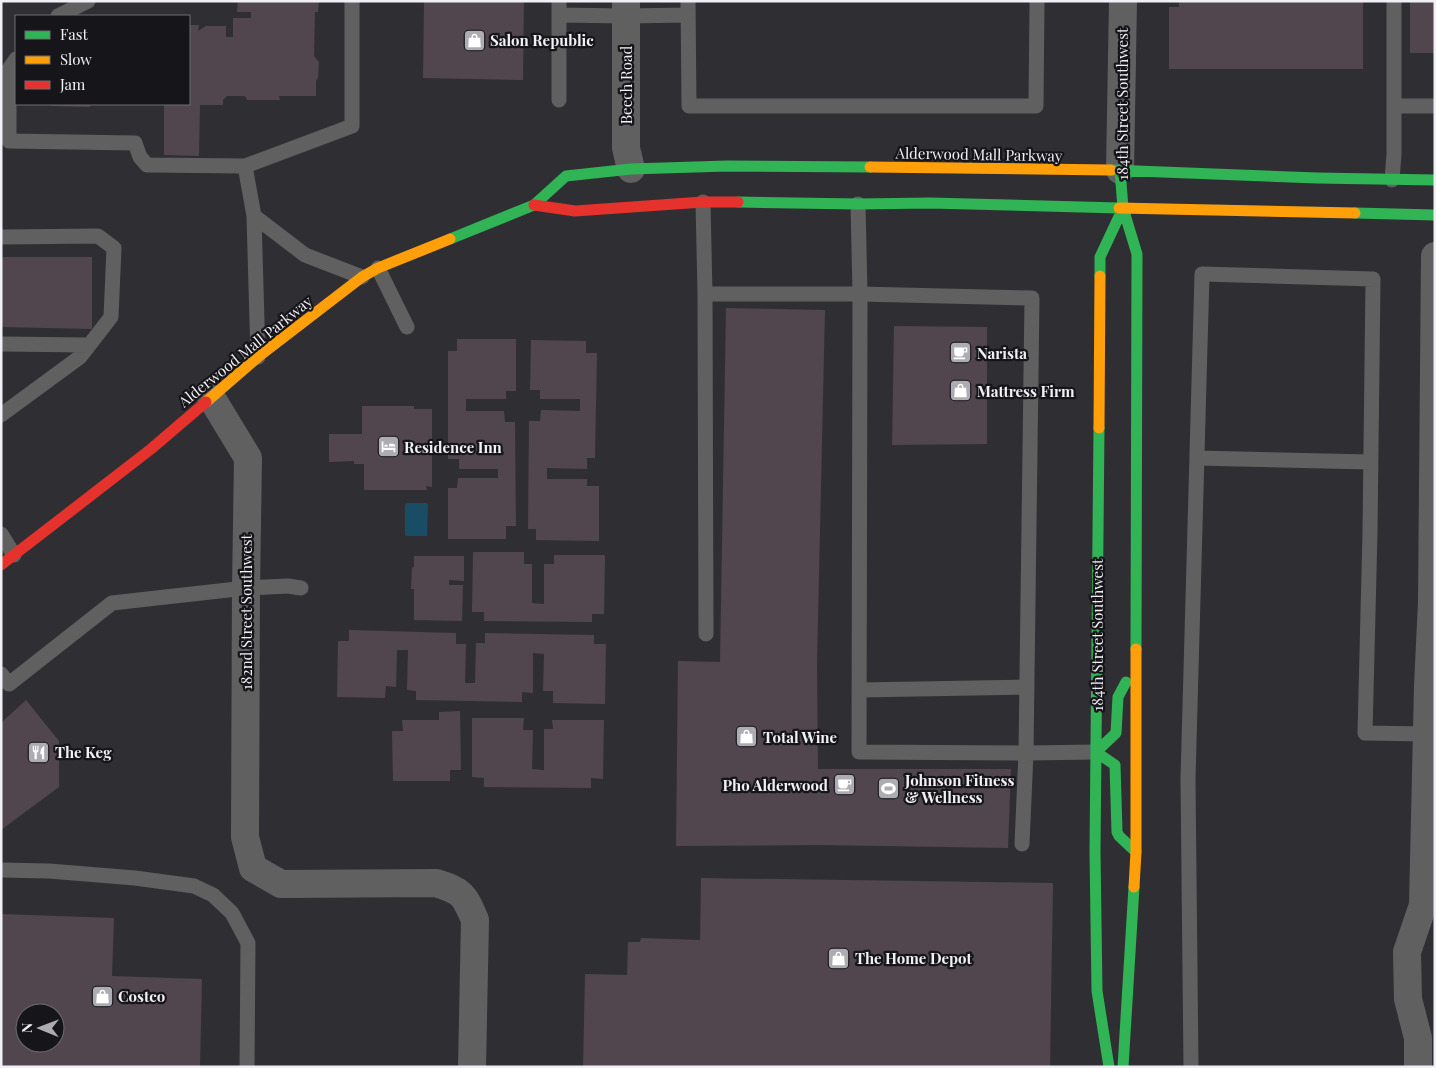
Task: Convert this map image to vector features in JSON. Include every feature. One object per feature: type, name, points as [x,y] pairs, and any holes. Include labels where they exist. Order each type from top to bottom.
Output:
[{"type":"main road","name":"Alderwood Mall Parkway","points":[[1,565],[151,449],[258,357],[362,277],[378,268],[534,205],[566,176],[631,169],[736,166],[1120,170],[1223,175],[1435,180]]},
{"type":"main road","name":"184th Street Southwest","points":[[1120,170],[1123,208],[1137,254],[1136,852],[1123,1067]]},
{"type":"main road","points":[[534,205],[575,211],[703,202],[930,203],[1435,215]]},
{"type":"main road","name":"184th Street Southwest","points":[[1109,1067],[1097,991],[1095,852],[1100,257],[1123,208]]},
{"type":"main road","points":[[1136,664],[1118,697],[1116,733],[1096,752],[1115,765],[1117,832],[1136,852]]},
{"type":"street","name":"184th Street Southwest","points":[[1120,170],[1123,1]]},
{"type":"street","name":"Beech Road","points":[[626,9],[626,148],[631,169]]},
{"type":"street","points":[[1418,1067],[1418,1038],[1408,999],[1407,952],[1423,904],[1427,734],[1433,598],[1435,256]]},
{"type":"street","name":"182nd Street Southwest","points":[[211,398],[248,458],[245,837],[253,868],[281,884],[436,883],[454,888],[467,900],[474,920],[472,1067]]},
{"type":"lane","points":[[60,15],[88,1]]},
{"type":"lane","points":[[15,60],[9,69],[10,141],[135,143],[140,157],[147,165],[246,166],[352,126],[352,1]]},
{"type":"lane","points":[[559,100],[559,8],[688,8],[689,106],[1036,106],[1037,1]]},
{"type":"lane","points":[[1392,180],[1394,154],[1394,1]]},
{"type":"lane","points":[[1394,106],[1435,106]]},
{"type":"lane","points":[[246,166],[254,216],[258,357]]},
{"type":"lane","points":[[703,202],[706,634]]},
{"type":"lane","points":[[858,204],[860,294],[859,752],[1096,752]]},
{"type":"lane","points":[[254,216],[305,255],[362,277]]},
{"type":"lane","points":[[1,237],[98,236],[114,248],[111,317],[80,358],[1,415]]},
{"type":"lane","points":[[378,268],[407,328]]},
{"type":"lane","points":[[1191,1067],[1188,779],[1202,274],[1373,279],[1365,733],[1427,734]]},
{"type":"lane","points":[[705,294],[860,294],[1032,298],[1026,753],[1022,844]]},
{"type":"lane","points":[[1,344],[89,346]]},
{"type":"lane","points":[[1197,458],[1370,462]]},
{"type":"lane","points":[[1,534],[14,555]]},
{"type":"lane","points":[[1,674],[9,684],[112,603],[246,588],[288,586],[301,588]]},
{"type":"lane","points":[[859,690],[1027,687]]},
{"type":"lane","points":[[1,870],[48,871],[135,878],[194,886],[213,895],[232,913],[248,943],[247,1067]]},
{"type":"water","points":[[407,503],[428,504],[427,536],[405,535],[405,505]]},
{"type":"building","points":[[238,1],[319,1],[318,12],[315,12],[314,56],[319,62],[316,96],[279,96],[280,100],[247,100],[245,96],[227,96],[223,100],[223,105],[200,105],[199,156],[164,155],[164,105],[190,105],[190,25],[199,25],[198,31],[206,26],[226,26],[226,37],[233,37],[233,18],[251,18],[251,12],[237,12]]},
{"type":"building","name":"Salon Republic","points":[[424,1],[524,1],[523,80],[423,78]]},
{"type":"building","points":[[1179,1],[1363,1],[1363,69],[1169,69],[1169,7],[1179,7]]},
{"type":"building","points":[[1410,1],[1435,1],[1435,53],[1410,53]]},
{"type":"building","points":[[90,105],[90,107],[51,106]]},
{"type":"building","points":[[1,257],[92,257],[92,329],[1,327]]},
{"type":"building","points":[[726,308],[825,310],[817,663],[818,769],[1011,769],[1008,848],[818,845],[676,846],[678,661],[720,662]]},
{"type":"building","points":[[894,326],[987,327],[987,444],[892,445]]},
{"type":"building","points":[[457,339],[516,339],[516,391],[506,391],[506,399],[466,399],[466,411],[504,411],[505,422],[515,422],[516,526],[506,526],[506,539],[448,539],[448,488],[457,488],[458,478],[498,478],[498,469],[459,469],[459,459],[448,459],[448,351],[457,351]]},
{"type":"building","points":[[531,340],[586,341],[586,353],[597,353],[595,458],[587,458],[587,469],[547,468],[547,479],[587,479],[587,486],[599,486],[599,541],[536,540],[536,529],[528,529],[529,421],[540,421],[541,410],[580,411],[580,399],[540,399],[540,390],[530,390]]},
{"type":"building","points":[[362,406],[414,406],[414,409],[432,409],[432,487],[426,486],[427,490],[364,490],[364,464],[354,464],[354,461],[329,462],[329,434],[362,434]]},
{"type":"building","points":[[473,552],[524,552],[524,564],[532,564],[532,603],[544,604],[544,564],[554,564],[554,555],[605,555],[604,614],[592,614],[592,622],[484,621],[484,612],[472,612]]},
{"type":"building","points":[[414,556],[464,556],[464,581],[449,580],[449,585],[463,585],[462,621],[414,620],[414,589],[411,589]]},
{"type":"building","points":[[349,630],[456,633],[456,644],[466,644],[465,683],[475,683],[476,643],[485,643],[485,633],[594,635],[594,644],[606,644],[605,704],[553,703],[553,691],[543,691],[544,654],[533,653],[533,693],[522,692],[522,702],[416,700],[416,691],[407,690],[408,650],[397,650],[396,687],[386,686],[385,698],[337,697],[338,641],[349,641]]},
{"type":"building","points":[[26,700],[59,741],[59,787],[1,830],[1,723]]},
{"type":"building","points":[[460,711],[461,770],[450,770],[450,781],[393,781],[392,731],[403,731],[402,720],[439,720],[439,712]]},
{"type":"building","points":[[472,718],[524,718],[523,730],[533,730],[532,769],[544,770],[544,729],[553,729],[552,720],[604,720],[603,779],[591,778],[591,788],[484,787],[484,778],[472,777]]},
{"type":"building","name":"The Home Depot","points":[[701,878],[1053,883],[1050,1067],[583,1067],[585,974],[627,975],[628,942],[640,942],[641,938],[700,940]]},
{"type":"building","name":"Costco","points":[[1,914],[114,918],[112,976],[202,979],[200,1067],[1,1067]]},
{"type":"traffic: fast","points":[[450,239],[534,205],[566,176],[631,169],[727,166],[870,167]]},
{"type":"traffic: fast","points":[[1111,170],[1317,178],[1435,180]]},
{"type":"traffic: fast","points":[[1120,170],[1123,208],[1137,254],[1136,649]]},
{"type":"traffic: fast","points":[[738,202],[930,203],[1119,208]]},
{"type":"traffic: fast","points":[[1100,276],[1100,257],[1123,208]]},
{"type":"traffic: fast","points":[[1355,213],[1435,215]]},
{"type":"traffic: fast","points":[[1099,428],[1095,852],[1097,991],[1109,1067]]},
{"type":"traffic: fast","points":[[1096,752],[1116,733],[1118,697],[1126,682]]},
{"type":"traffic: fast","points":[[1096,752],[1115,765],[1117,832],[1136,852]]},
{"type":"traffic: fast","points":[[1123,1067],[1134,887]]},
{"type":"traffic: slow","points":[[870,167],[1111,170]]},
{"type":"traffic: slow","points":[[1119,208],[1355,213]]},
{"type":"traffic: slow","points":[[206,402],[258,357],[362,277],[378,268],[450,239]]},
{"type":"traffic: slow","points":[[1099,428],[1100,276]]},
{"type":"traffic: slow","points":[[1134,887],[1136,852],[1136,649]]},
{"type":"traffic: jam","points":[[534,205],[575,211],[703,202],[738,202]]},
{"type":"traffic: jam","points":[[1,565],[151,449],[206,402]]},
{"type":"place","name":"Salon Republic","points":[[474,40]]},
{"type":"place","name":"Narista","points":[[961,353]]},
{"type":"place","name":"Mattress Firm","points":[[961,391]]},
{"type":"place","name":"Residence Inn","points":[[388,447]]},
{"type":"place","name":"Total Wine","points":[[747,737]]},
{"type":"place","name":"The Keg","points":[[39,752]]},
{"type":"place","name":"Pho Alderwood","points":[[844,785]]},
{"type":"place","name":"Johnson Fitness & Wellness","points":[[889,789]]},
{"type":"place","name":"The Home Depot","points":[[839,958]]},
{"type":"place","name":"Costco","points":[[102,996]]}]
